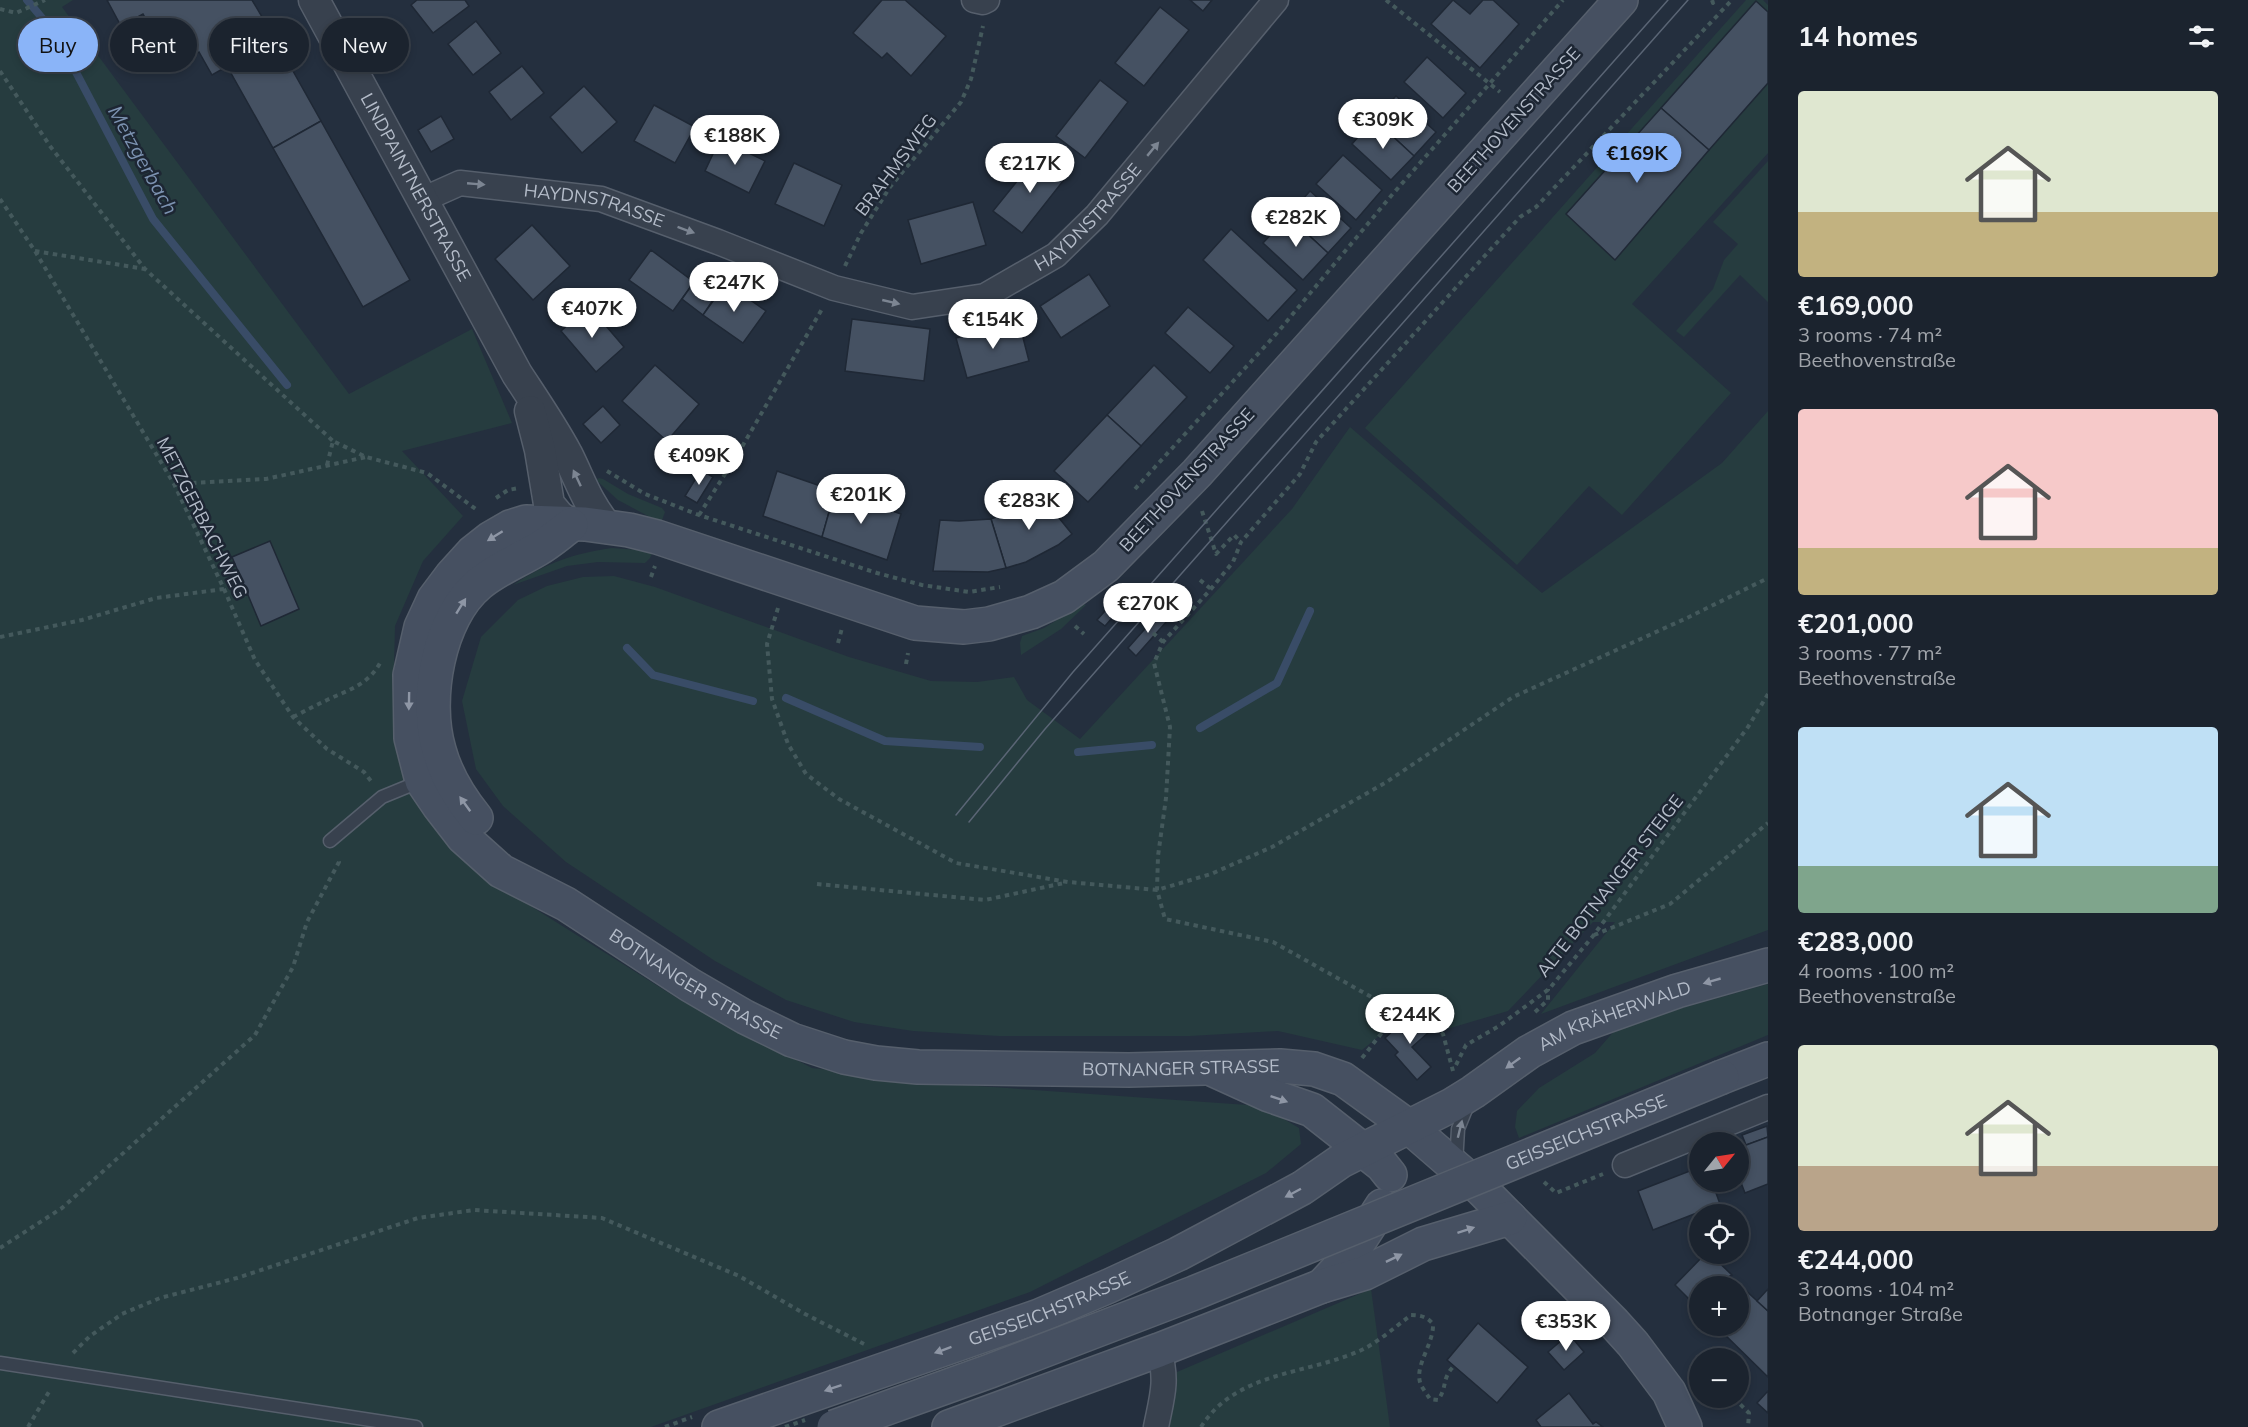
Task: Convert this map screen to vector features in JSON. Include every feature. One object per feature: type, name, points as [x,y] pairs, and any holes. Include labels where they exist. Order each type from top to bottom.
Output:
[{"type":"main road","name":"BEETHOVENSTRASSE","points":[[550,517],[657,537],[915,623],[964,627],[989,624],[1031,612],[1064,597],[1106,566],[1197,472],[1621,0]]},
{"type":"main road","name":"BOTNANGER STRASSE","points":[[550,517],[510,527],[491,538],[472,553],[452,574],[434,599],[421,627],[410,675],[411,738],[422,781],[463,837],[501,871],[566,904],[690,985],[745,1017],[792,1040],[844,1057],[918,1067],[1129,1070],[1280,1066],[1314,1069],[1343,1079],[1419,1136],[1510,1218],[1633,1344],[1669,1392],[1685,1427]]},
{"type":"main road","name":"BOTNANGER STRASSE","points":[[550,517],[538,549],[504,566],[478,584],[463,601],[449,627],[437,659],[434,686],[438,748],[449,778],[463,802],[480,824],[566,904]]},
{"type":"main road","name":"AM KRÄHERWALD","points":[[1463,1082],[1529,1052],[1573,1028],[1677,991],[1768,965]]},
{"type":"main road","name":"GEISSEICHSTRASSE","points":[[834,1427],[990,1371],[1184,1297],[1768,1059]]},
{"type":"main road","points":[[1207,1067],[1269,1095],[1312,1110],[1382,1165],[1390,1175]]},
{"type":"main road","name":"GEISSEICHSTRASSE","points":[[719,1427],[1039,1316],[1109,1286],[1178,1254],[1302,1188],[1341,1161],[1362,1150],[1419,1136],[1463,1082]]},
{"type":"main road","points":[[1322,1286],[1349,1257],[1379,1212],[1388,1190],[1390,1175],[1419,1136]]},
{"type":"main road","points":[[1423,1244],[1450,1198],[1456,1168]]},
{"type":"main road","points":[[949,1427],[1159,1350],[1322,1286],[1365,1273],[1423,1244],[1510,1218]]},
{"type":"street","name":"LINDPAINTNERSTRASSE","points":[[314,0],[517,374],[550,424],[567,455],[588,502],[608,528]]},
{"type":"street","points":[[974,0],[983,2],[987,0]]},
{"type":"street","name":"HAYDNSTRASSE","points":[[422,200],[460,183],[601,198],[834,288],[912,307],[986,296],[1056,255],[1097,215],[1276,0]]},
{"type":"street","name":"LINDPAINTNERSTRASSE","points":[[517,374],[533,419],[550,517]]},
{"type":"street","points":[[1625,1165],[1768,1107]]},
{"type":"street","points":[[1156,1427],[1164,1377],[1159,1350]]},
{"type":"lane","points":[[330,841],[382,797],[422,781]]},
{"type":"lane","points":[[1456,1168],[1463,1082]]},
{"type":"lane","points":[[0,1364],[416,1427]]},
{"type":"path","points":[[0,9],[16,13],[45,0]]},
{"type":"path","points":[[1386,0],[1491,84]]},
{"type":"path","points":[[1128,497],[1277,333],[1391,196],[1563,0]]},
{"type":"path","points":[[1463,1082],[1443,1034],[1412,1000],[1375,999],[1273,942],[1165,919],[1157,890],[1170,727],[1154,663],[1163,642],[1211,589],[1233,562],[1241,542],[1300,474],[1316,442],[1520,217],[1536,207],[1732,0]]},
{"type":"path","name":"BRAHMSWEG","points":[[834,288],[861,233],[890,188],[961,102],[971,79],[976,57]]},
{"type":"path","points":[[0,71],[51,146],[146,269],[333,441],[366,457],[427,473],[477,510]]},
{"type":"path","name":"METZGERBACHWEG","points":[[0,199],[35,251],[174,484],[225,589],[255,660],[293,717],[327,748],[364,772],[382,797]]},
{"type":"path","points":[[35,251],[146,269]]},
{"type":"path","points":[[699,515],[807,338]]},
{"type":"path","points":[[327,465],[333,441]]},
{"type":"path","points":[[174,484],[266,479],[366,457]]},
{"type":"path","points":[[598,464],[645,494],[699,515],[877,573],[922,585],[969,592],[1011,585]]},
{"type":"path","points":[[1195,518],[1202,510],[1216,554],[1234,536],[1241,542]]},
{"type":"path","points":[[773,621],[767,644],[772,699],[788,744],[806,774],[839,799],[956,863],[1068,882],[1157,890],[1211,874],[1272,847],[1385,783],[1513,697],[1689,617],[1768,578]]},
{"type":"path","points":[[1200,580],[1211,589]]},
{"type":"path","points":[[0,637],[82,620],[156,598],[225,589]]},
{"type":"path","points":[[1075,626],[1084,634]]},
{"type":"path","points":[[1153,633],[1163,642]]},
{"type":"path","name":"ALTE BOTNANGER STEIGE","points":[[1463,1082],[1466,1045],[1516,1014],[1548,989],[1593,936],[1748,727],[1768,694]]},
{"type":"path","points":[[1593,936],[1670,904],[1768,824]]},
{"type":"path","points":[[0,1248],[62,1208],[255,1035],[293,967],[307,922],[339,862],[330,841]]},
{"type":"path","points":[[817,884],[985,900],[1068,882]]},
{"type":"path","points":[[1532,1015],[1548,1000],[1548,989]]},
{"type":"path","points":[[1360,1061],[1399,1011],[1412,1000]]},
{"type":"path","points":[[1541,1179],[1556,1193],[1625,1165]]},
{"type":"path","points":[[28,1427],[72,1355],[90,1336],[122,1314],[160,1298],[237,1278],[418,1218],[474,1210],[602,1218],[739,1276],[869,1347]]},
{"type":"path","points":[[1201,1427],[1211,1412],[1244,1389],[1272,1378],[1358,1352],[1411,1316],[1419,1315],[1428,1318],[1433,1324],[1434,1333],[1419,1374],[1419,1383],[1430,1399],[1438,1400],[1443,1392],[1446,1375],[1454,1366]]},
{"type":"path","points":[[1744,1408],[1749,1413],[1748,1427]]},
{"type":"green space","points":[[0,0],[73,0],[62,7],[70,18],[18,18],[18,72],[98,72],[98,56],[349,394],[472,329],[512,423],[402,451],[463,516],[423,561],[395,626],[393,705],[399,762],[445,838],[521,900],[677,998],[812,1068],[978,1086],[1262,1106],[1299,1128],[1301,1144],[1266,1173],[1030,1292],[651,1427],[0,1427]]},
{"type":"green space","points":[[1746,0],[1763,0],[1768,5],[1768,153],[1632,304],[1731,393],[1622,515],[1589,486],[1517,565],[1365,428]]},
{"type":"green space","points":[[1768,161],[1768,302],[1740,275],[1684,337],[1676,331],[1713,289],[1724,260],[1738,244],[1713,222]]},
{"type":"green space","points":[[1768,411],[1768,930],[1541,1014],[1615,922],[1593,922],[1508,1011],[1447,1029],[1420,1003],[1362,1050],[1278,1031],[1190,1036],[999,1036],[913,1031],[854,1022],[786,1000],[715,961],[566,862],[503,806],[476,769],[462,701],[481,637],[518,600],[547,586],[583,577],[614,576],[655,587],[849,657],[931,681],[977,682],[1014,677],[1027,700],[1080,739],[1292,509],[1350,427],[1542,593],[1722,463]]},
{"type":"green space","points":[[599,478],[628,494],[662,508],[665,512],[661,523],[618,500],[596,480]]},
{"type":"green space","points":[[612,548],[653,551],[645,563],[598,562],[567,566],[513,585],[560,560]]},
{"type":"green space","points":[[1083,604],[1086,605],[1061,629],[1021,655],[1022,636],[1044,628]]},
{"type":"green space","points":[[1768,984],[1768,1035],[1519,1138],[1515,1127],[1517,1111],[1539,1088],[1595,1053],[1615,1030],[1632,1022]]},
{"type":"green space","points":[[1371,1289],[1390,1427],[1167,1427],[1177,1372]]},
{"type":"building","points":[[107,0],[252,0],[263,18],[209,18],[209,70],[199,52],[197,53],[197,18],[145,18],[143,14],[136,18],[117,18]]},
{"type":"building","points":[[417,0],[465,0],[469,6],[433,33],[411,5]]},
{"type":"building","points":[[882,0],[905,0],[946,36],[911,76],[887,53],[882,58],[853,33]]},
{"type":"building","points":[[1190,0],[1212,0],[1203,11]]},
{"type":"building","points":[[1453,0],[1470,14],[1483,0],[1493,0],[1519,24],[1480,68],[1431,24]]},
{"type":"building","points":[[1756,1],[1768,12],[1768,83],[1709,150],[1661,108]]},
{"type":"building","points":[[1160,7],[1189,30],[1144,86],[1115,63]]},
{"type":"building","points":[[476,21],[501,53],[473,75],[448,44]]},
{"type":"building","points":[[1427,57],[1466,93],[1443,118],[1404,82]]},
{"type":"building","points":[[522,66],[544,93],[511,120],[489,92]]},
{"type":"building","points":[[230,72],[294,72],[321,121],[273,148]]},
{"type":"building","points":[[1100,80],[1128,102],[1085,158],[1056,136]]},
{"type":"building","points":[[584,86],[617,122],[582,153],[550,117]]},
{"type":"building","points":[[1396,96],[1436,132],[1414,156],[1374,119]]},
{"type":"building","points":[[654,105],[695,127],[675,163],[634,141]]},
{"type":"building","points":[[1661,108],[1709,150],[1615,260],[1566,214]]},
{"type":"building","points":[[441,116],[454,139],[431,152],[418,130]]},
{"type":"building","points":[[1374,119],[1414,156],[1391,180],[1352,144]]},
{"type":"building","points":[[321,121],[410,280],[363,307],[273,148]]},
{"type":"building","points":[[720,139],[765,161],[749,193],[705,171]]},
{"type":"building","points":[[1039,154],[1067,176],[1022,233],[993,211]]},
{"type":"building","points":[[1343,155],[1382,190],[1356,220],[1316,184]]},
{"type":"building","points":[[794,163],[842,185],[824,226],[775,204]]},
{"type":"building","points":[[1310,191],[1351,228],[1328,253],[1288,216]]},
{"type":"building","points":[[973,202],[986,245],[921,264],[908,220]]},
{"type":"building","points":[[1288,216],[1328,253],[1303,280],[1263,243]]},
{"type":"building","points":[[532,225],[570,266],[533,300],[495,259]]},
{"type":"building","points":[[1231,229],[1297,290],[1268,321],[1203,260]]},
{"type":"building","points":[[651,250],[694,282],[673,311],[629,280]]},
{"type":"building","points":[[1089,274],[1110,306],[1061,338],[1040,306]]},
{"type":"building","points":[[694,282],[715,297],[703,315],[682,299]]},
{"type":"building","points":[[726,283],[766,311],[743,343],[703,315]]},
{"type":"building","points":[[589,306],[624,347],[596,372],[561,331]]},
{"type":"building","points":[[1188,307],[1234,346],[1210,373],[1165,333]]},
{"type":"building","points":[[852,319],[930,329],[924,381],[845,371]]},
{"type":"building","points":[[1019,322],[1029,361],[967,378],[956,338]]},
{"type":"building","points":[[655,365],[699,404],[667,441],[622,401]]},
{"type":"building","points":[[1154,365],[1187,397],[1141,446],[1107,415]]},
{"type":"building","points":[[603,406],[620,425],[601,443],[583,424]]},
{"type":"building","points":[[1107,415],[1141,446],[1088,502],[1054,471]]},
{"type":"building","points":[[701,470],[713,477],[697,503],[685,496]]},
{"type":"building","points":[[777,471],[835,491],[822,537],[763,516]]},
{"type":"building","points":[[835,491],[901,514],[887,560],[822,537]]},
{"type":"building","points":[[1038,492],[1072,534],[1058,545],[1026,562],[1006,568],[991,519],[1015,509]]},
{"type":"building","points":[[991,519],[1006,568],[988,572],[933,571],[940,520]]},
{"type":"building","points":[[270,541],[299,609],[261,626],[232,557]]},
{"type":"building","points":[[1127,586],[1135,592],[1105,626],[1097,620]]},
{"type":"building","points":[[1159,613],[1167,621],[1136,656],[1128,648]]},
{"type":"building","points":[[1412,1013],[1429,1032],[1412,1047],[1431,1067],[1417,1080],[1395,1055],[1398,1052],[1385,1038]]},
{"type":"building","points":[[1767,1126],[1768,1137],[1749,1144],[1749,1132]]},
{"type":"building","points":[[1768,1137],[1768,1184],[1749,1191],[1749,1144]]},
{"type":"building","points":[[1689,1171],[1689,1192],[1716,1192],[1720,1204],[1689,1204],[1689,1216],[1653,1230],[1638,1191]]},
{"type":"building","points":[[1695,1264],[1720,1264],[1732,1275],[1689,1276],[1689,1299],[1675,1285]]},
{"type":"building","points":[[1768,1289],[1768,1311],[1757,1301]]},
{"type":"building","points":[[1749,1294],[1768,1311],[1768,1377],[1749,1358],[1749,1348],[1738,1348],[1726,1336],[1749,1336]]},
{"type":"building","points":[[1478,1323],[1528,1367],[1497,1403],[1447,1360]]},
{"type":"building","points":[[1569,1334],[1584,1352],[1564,1370],[1548,1352]]},
{"type":"building","points":[[1768,1391],[1768,1413],[1757,1403]]},
{"type":"building","points":[[1569,1393],[1593,1424],[1596,1422],[1603,1427],[1541,1427],[1536,1420]]},
{"type":"waterway","name":"Metzgerbach","points":[[27,0],[57,36],[153,219],[287,385]]},
{"type":"waterway","name":"Metzgerbach","points":[[1200,728],[1277,683],[1310,611]]},
{"type":"waterway","name":"Metzgerbach","points":[[627,648],[653,675],[753,701]]},
{"type":"waterway","name":"Metzgerbach","points":[[786,698],[885,741],[980,747]]},
{"type":"waterway","name":"Metzgerbach","points":[[1078,752],[1152,745]]},
{"type":"tram line","points":[[956,815],[1073,672],[1668,0]]},
{"type":"tram line","points":[[969,822],[1045,729],[1688,0]]}]
